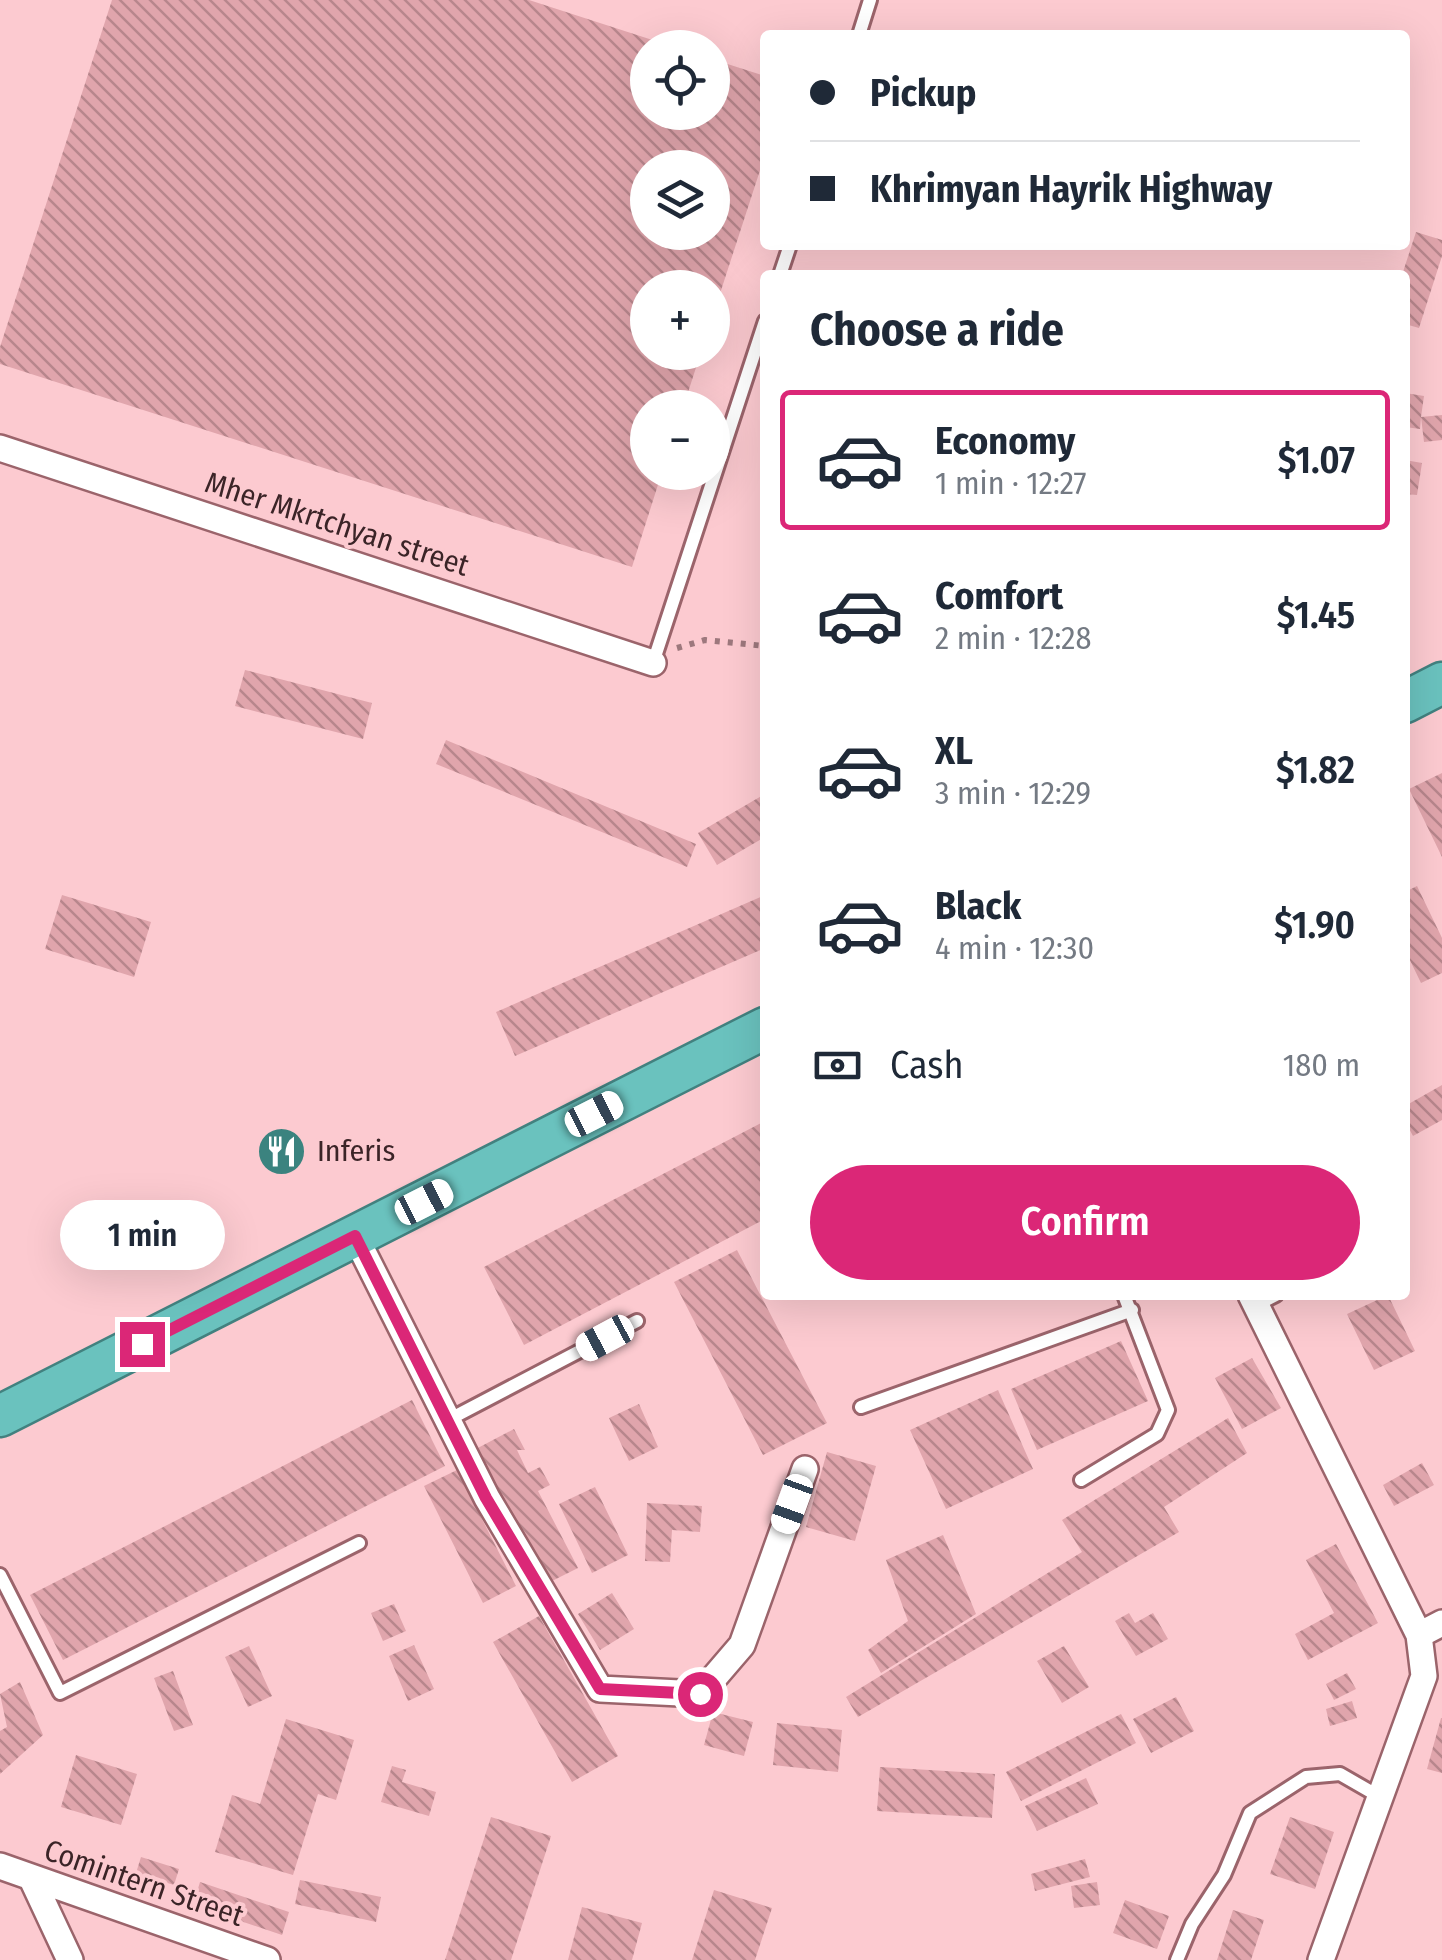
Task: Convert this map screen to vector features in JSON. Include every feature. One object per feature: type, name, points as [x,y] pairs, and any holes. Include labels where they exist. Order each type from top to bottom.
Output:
[{"type":"highway","points":[[1410,699],[1442,683]]},
{"type":"highway","points":[[0,1416],[760,1031]]},
{"type":"street","name":"Mher Mkrtchyan street","points":[[0,448],[654,658]]},
{"type":"street","points":[[355,1236],[486,1498],[600,1689],[700,1694],[742,1644],[805,1469]]},
{"type":"street","points":[[1262,1300],[1431,1629],[1424,1676],[1321,1960]]},
{"type":"street","name":"Comintern Street","points":[[0,1866],[266,1960]]},
{"type":"street","points":[[32,1879],[70,1960]]},
{"type":"lane","points":[[861,30],[870,0]]},
{"type":"lane","points":[[654,658],[760,336]]},
{"type":"lane","points":[[1081,1480],[1157,1434],[1168,1410],[1127,1300]]},
{"type":"lane","points":[[861,1407],[1132,1310]]},
{"type":"lane","points":[[448,1420],[636,1322]]},
{"type":"lane","points":[[0,1575],[60,1693],[359,1543]]},
{"type":"lane","points":[[1178,1960],[1192,1924],[1224,1874],[1250,1813],[1306,1777],[1340,1774],[1380,1797]]},
{"type":"path","points":[[654,658],[705,640],[760,646]]},
{"type":"building","points":[[112,0],[529,0],[630,33],[630,130],[730,130],[730,65],[760,74],[760,170],[728,270],[630,270],[630,370],[695,370],[689,390],[630,390],[630,490],[656,490],[632,567],[0,364],[0,347]]},
{"type":"building","points":[[1416,232],[1442,240],[1442,256],[1419,328],[1410,325],[1410,270],[1404,270]]},
{"type":"building","points":[[1410,394],[1424,396],[1420,429],[1410,428]]},
{"type":"building","points":[[1442,415],[1442,440],[1424,442],[1421,417]]},
{"type":"building","points":[[1410,461],[1422,463],[1417,495],[1410,494]]},
{"type":"building","points":[[245,670],[372,703],[363,739],[235,706]]},
{"type":"building","points":[[446,740],[696,844],[687,867],[436,764]]},
{"type":"building","points":[[1442,773],[1442,857],[1410,791]]},
{"type":"building","points":[[760,797],[760,840],[717,865],[698,833]]},
{"type":"building","points":[[1417,886],[1442,938],[1442,973],[1421,983],[1410,960],[1410,890]]},
{"type":"building","points":[[62,895],[151,922],[134,977],[45,949]]},
{"type":"building","points":[[760,897],[760,950],[515,1056],[496,1012]]},
{"type":"building","points":[[1442,1085],[1442,1120],[1413,1136],[1410,1103]]},
{"type":"building","points":[[760,1124],[760,1222],[524,1345],[484,1267]]},
{"type":"building","points":[[737,1250],[827,1423],[763,1455],[674,1282]]},
{"type":"building","points":[[1377,1300],[1390,1300],[1415,1351],[1374,1370],[1347,1314]]},
{"type":"building","points":[[1121,1341],[1148,1401],[1037,1450],[1011,1389]]},
{"type":"building","points":[[1252,1358],[1281,1408],[1242,1429],[1215,1378]]},
{"type":"building","points":[[998,1390],[1033,1469],[946,1509],[910,1430]]},
{"type":"building","points":[[412,1400],[445,1466],[63,1660],[30,1595]]},
{"type":"building","points":[[639,1404],[658,1447],[629,1461],[609,1418]]},
{"type":"building","points":[[1228,1418],[1247,1453],[1164,1507],[1179,1532],[858,1717],[846,1697],[1082,1552],[1062,1520]]},
{"type":"building","points":[[514,1429],[525,1450],[517,1450],[528,1473],[540,1467],[550,1485],[538,1491],[578,1568],[544,1585],[474,1450]]},
{"type":"building","points":[[827,1452],[876,1466],[855,1541],[806,1527]]},
{"type":"building","points":[[1422,1463],[1434,1485],[1394,1506],[1383,1485]]},
{"type":"building","points":[[457,1470],[516,1586],[483,1603],[424,1486]]},
{"type":"building","points":[[595,1487],[628,1555],[592,1573],[559,1504]]},
{"type":"building","points":[[647,1503],[702,1506],[700,1532],[672,1530],[670,1562],[645,1561]]},
{"type":"building","points":[[943,1535],[976,1614],[881,1673],[868,1650],[908,1621],[886,1560]]},
{"type":"building","points":[[1336,1544],[1378,1623],[1308,1660],[1295,1634],[1334,1613],[1306,1560]]},
{"type":"building","points":[[612,1593],[634,1629],[600,1650],[578,1614]]},
{"type":"building","points":[[394,1604],[406,1631],[383,1641],[371,1613]]},
{"type":"building","points":[[1129,1613],[1135,1623],[1153,1613],[1168,1639],[1136,1656],[1115,1621]]},
{"type":"building","points":[[539,1616],[618,1756],[572,1782],[493,1642]]},
{"type":"building","points":[[414,1645],[434,1689],[408,1701],[389,1656]]},
{"type":"building","points":[[249,1646],[272,1696],[248,1707],[225,1657]]},
{"type":"building","points":[[1064,1646],[1089,1687],[1062,1703],[1037,1661]]},
{"type":"building","points":[[173,1671],[193,1725],[174,1731],[154,1678]]},
{"type":"building","points":[[1347,1673],[1356,1689],[1334,1700],[1326,1684]]},
{"type":"building","points":[[20,1682],[43,1735],[0,1774],[0,1731],[7,1727],[0,1694]]},
{"type":"building","points":[[1176,1697],[1194,1731],[1151,1753],[1133,1719]]},
{"type":"building","points":[[1352,1701],[1357,1718],[1330,1726],[1326,1709]]},
{"type":"building","points":[[713,1712],[753,1722],[744,1756],[704,1745]]},
{"type":"building","points":[[1121,1714],[1136,1743],[1021,1801],[1006,1772]]},
{"type":"building","points":[[1442,1718],[1442,1773],[1427,1769]]},
{"type":"building","points":[[286,1719],[354,1740],[336,1800],[318,1794],[293,1875],[215,1852],[232,1795],[260,1804]]},
{"type":"building","points":[[777,1723],[842,1730],[838,1772],[773,1765]]},
{"type":"building","points":[[76,1755],[137,1774],[121,1825],[61,1807]]},
{"type":"building","points":[[392,1766],[406,1770],[402,1782],[436,1792],[429,1816],[381,1802]]},
{"type":"building","points":[[880,1767],[995,1774],[992,1818],[877,1811]]},
{"type":"building","points":[[1086,1778],[1098,1804],[1037,1831],[1025,1806]]},
{"type":"building","points":[[491,1817],[551,1836],[511,1960],[445,1960]]},
{"type":"building","points":[[1290,1817],[1334,1832],[1315,1889],[1270,1874]]},
{"type":"building","points":[[141,1857],[179,1869],[174,1885],[161,1881],[156,1897],[131,1889]]},
{"type":"building","points":[[1085,1859],[1090,1877],[1035,1891],[1031,1874]]},
{"type":"building","points":[[300,1880],[381,1897],[376,1922],[295,1904]]},
{"type":"building","points":[[200,1882],[289,1912],[282,1935],[193,1905]]},
{"type":"building","points":[[1097,1882],[1100,1905],[1074,1908],[1071,1886]]},
{"type":"building","points":[[714,1890],[772,1908],[755,1960],[692,1960]]},
{"type":"building","points":[[1125,1900],[1169,1916],[1157,1949],[1113,1933]]},
{"type":"building","points":[[582,1907],[642,1923],[632,1960],[568,1960]]},
{"type":"building","points":[[1233,1910],[1264,1920],[1251,1960],[1217,1960]]},
{"type":"place","name":"Inferis","points":[[282,1151]]},
{"type":"route","points":[[142,1344],[355,1236],[486,1498],[600,1689],[700,1694]]}]
